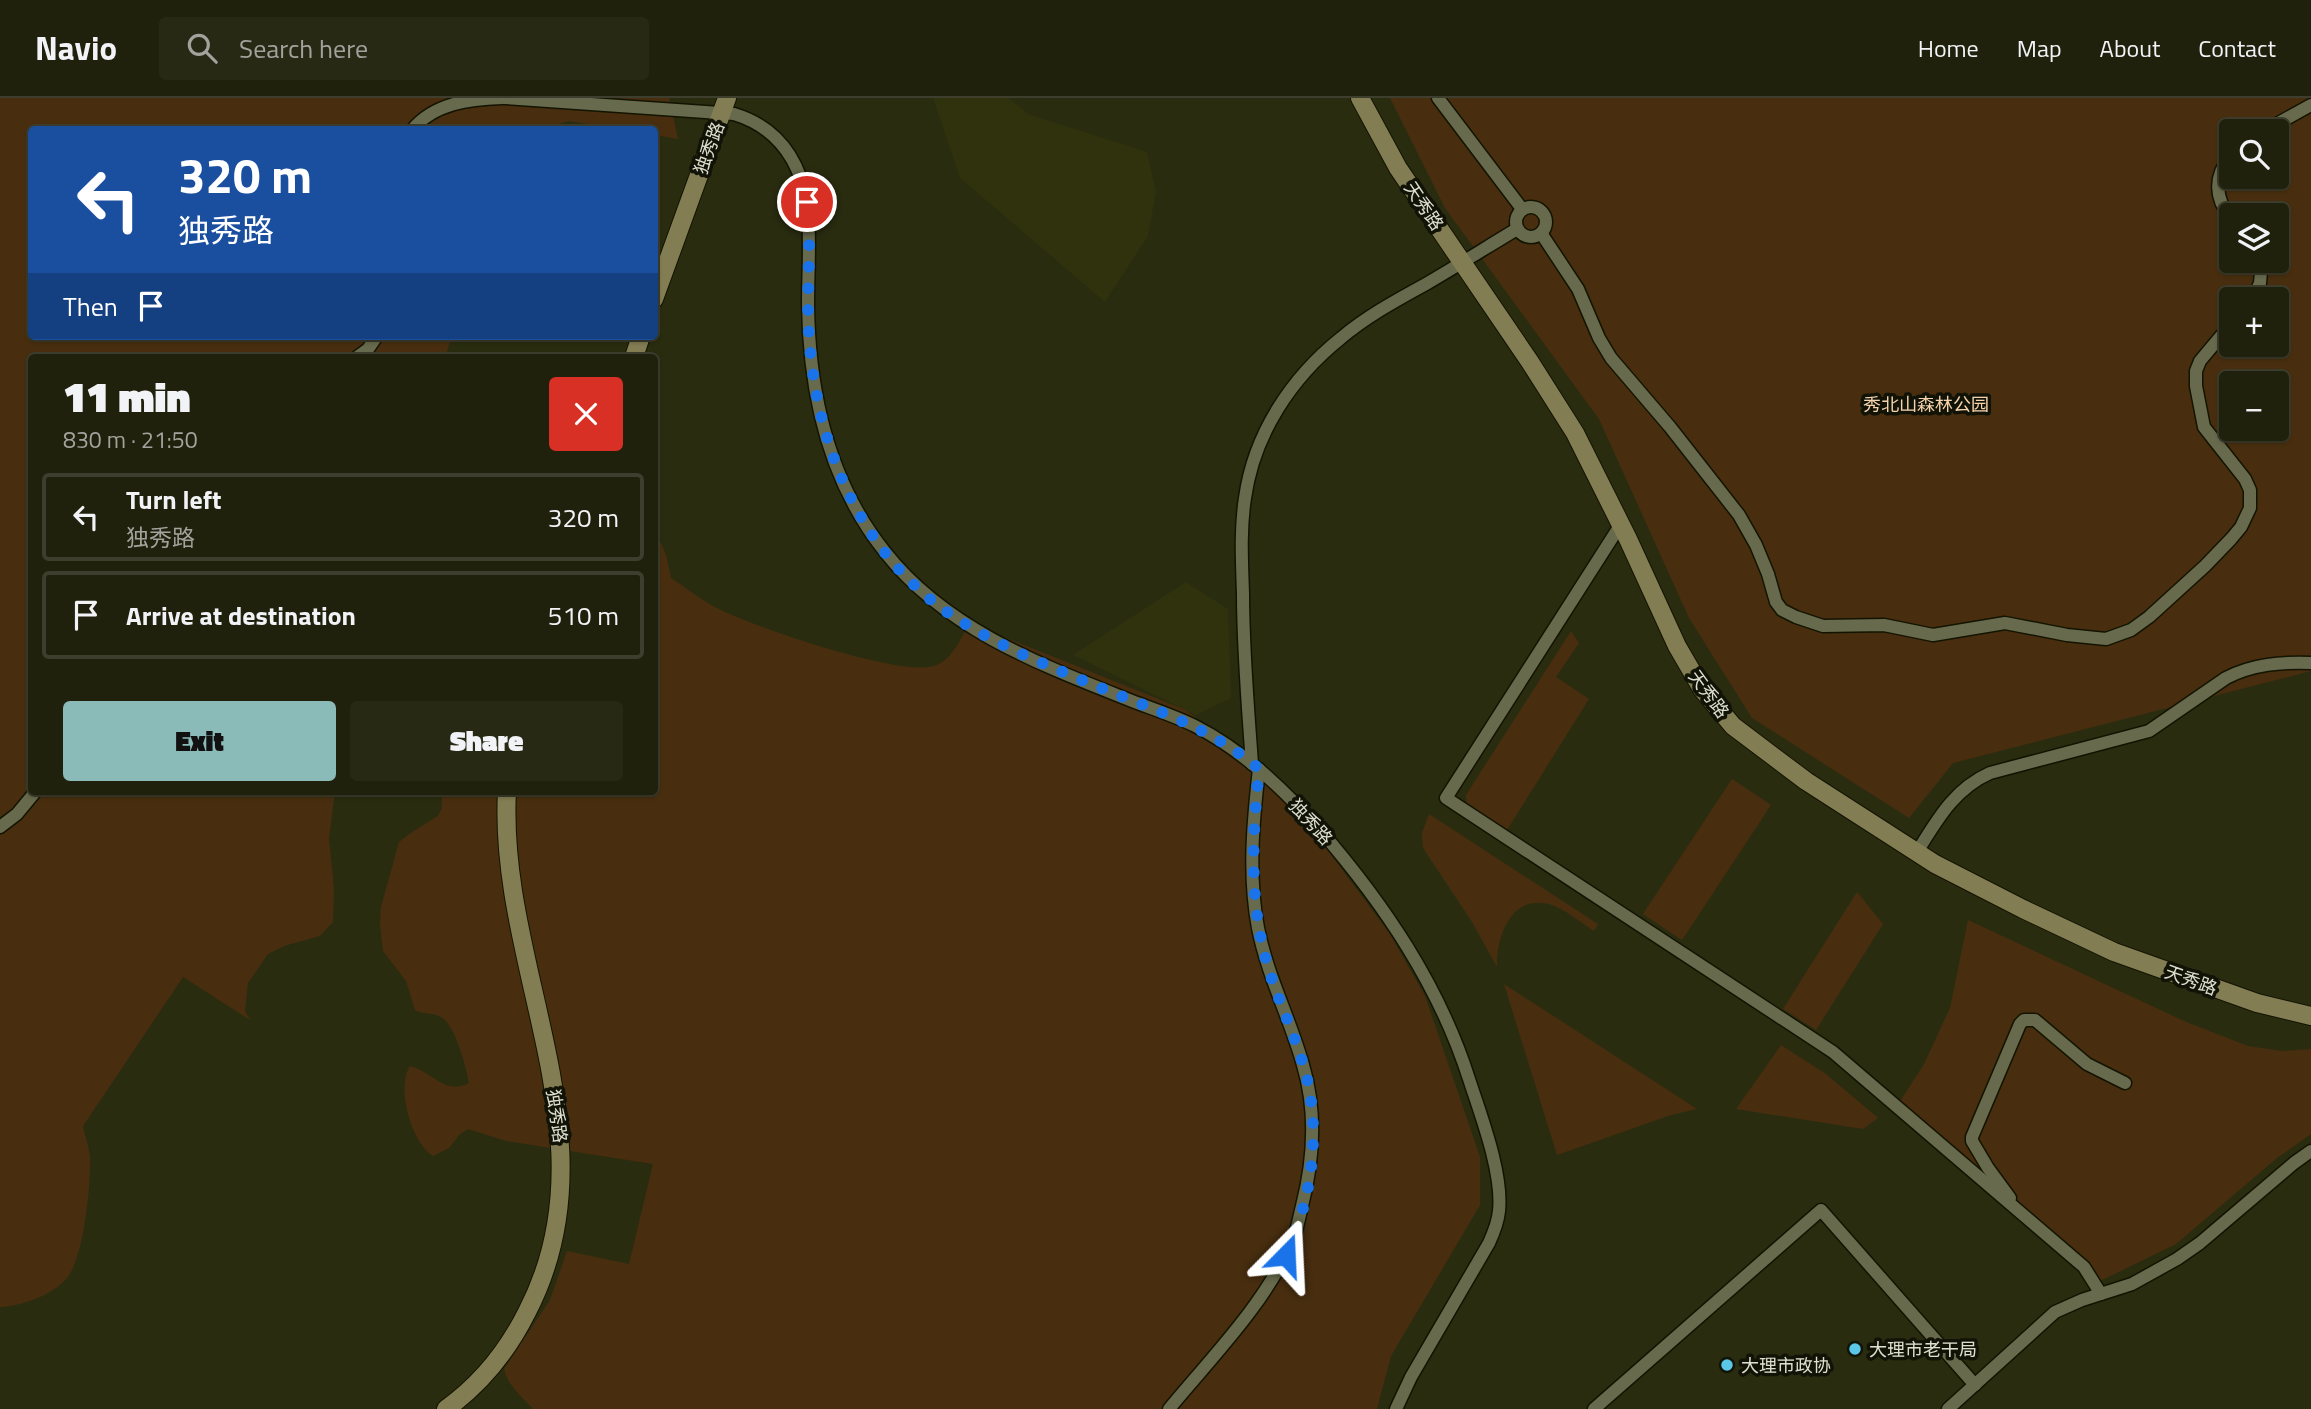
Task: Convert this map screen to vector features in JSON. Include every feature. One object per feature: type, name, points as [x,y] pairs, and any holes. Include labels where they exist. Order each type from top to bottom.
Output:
[{"type":"main road","name":"天秀路","points":[[1360,98],[1398,168],[1576,433],[1677,646],[1702,689],[1733,726],[1806,781],[1935,864],[2023,909],[2114,952],[2245,999],[2311,1016]]},
{"type":"main road","name":"独秀路","points":[[658,288],[724,105]]},
{"type":"main road","name":"独秀路","points":[[446,1409],[477,1383],[510,1343],[521,1324],[548,1265],[561,1195],[561,1130],[508,865],[507,795]]},
{"type":"street","points":[[1438,98],[1522,209]]},
{"type":"street","points":[[416,126],[428,114],[447,106],[486,99],[724,105]]},
{"type":"street","name":"独秀路","points":[[724,105],[769,131],[787,149],[800,174],[808,213],[809,335],[818,407],[830,450],[844,484],[862,519],[886,554],[924,594],[974,629],[1047,665],[1193,725],[1256,766],[1334,847],[1382,909],[1425,976],[1464,1062],[1496,1171],[1500,1199],[1496,1228],[1411,1377],[1396,1409]]},
{"type":"street","points":[[2286,119],[2311,105]]},
{"type":"street","points":[[2219,179],[2221,203]]},
{"type":"street","points":[[1532,207],[1543,213],[1546,222],[1541,233],[1529,237],[1517,229],[1516,219],[1522,209],[1532,207]]},
{"type":"street","points":[[1169,1409],[1239,1324],[1280,1265],[1294,1238],[1311,1165],[1313,1119],[1309,1086],[1299,1051],[1269,972],[1255,908],[1253,839],[1256,766],[1243,642],[1242,528],[1247,484],[1261,441],[1277,410],[1293,387],[1325,351],[1383,308],[1517,229]]},
{"type":"street","points":[[1541,233],[1578,289],[1611,358],[1670,427],[1739,515],[1756,545],[1776,602],[1787,613],[1824,626],[1884,625],[1933,635],[2005,624],[2106,639],[2131,630],[2149,617],[2231,539],[2246,519],[2250,508],[2250,490],[2245,479],[2204,427],[2196,386],[2196,371],[2200,361],[2219,338]]},
{"type":"street","points":[[361,354],[374,340]]},
{"type":"street","points":[[1621,524],[1446,798],[1833,1052],[2084,1267],[2101,1294]]},
{"type":"street","points":[[1917,852],[1952,799],[1977,779],[1990,773],[2149,731],[2240,671],[2282,662],[2311,663]]},
{"type":"street","points":[[0,827],[17,814],[33,795]]},
{"type":"street","points":[[2023,1215],[1988,1168],[1972,1141],[2020,1024],[2024,1020],[2035,1020],[2087,1064],[2125,1083]]},
{"type":"street","points":[[1948,1409],[2055,1312],[2068,1305],[2132,1284],[2188,1251],[2311,1151]]},
{"type":"street","points":[[1594,1409],[1821,1210],[1975,1385]]},
{"type":"shaded area","points":[[933,98],[1009,98],[1028,114],[1147,152],[1156,192],[1148,236],[1105,302],[960,178]]},
{"type":"shaded area","points":[[1186,582],[1228,609],[1231,698],[1196,715],[1073,655]]},
{"type":"green space","points":[[0,98],[669,98],[678,139],[658,136],[658,126],[600,126],[569,121],[552,126],[28,126],[28,340],[451,340],[446,354],[28,354],[28,795],[334,795],[329,838],[334,889],[333,922],[320,936],[284,946],[268,954],[248,983],[245,1011],[250,1020],[183,977],[83,1126],[90,1157],[89,1184],[82,1238],[73,1268],[54,1290],[27,1302],[0,1307]]},
{"type":"green space","name":"秀北山森林公园","points":[[1390,98],[2311,98],[2311,671],[1953,763],[1909,818],[1752,718],[1689,618],[1599,419],[1445,208]]},
{"type":"green space","points":[[658,536],[671,578],[721,610],[796,639],[863,658],[919,667],[943,662],[956,647],[969,623],[1186,710],[1265,772],[1390,934],[1425,996],[1480,1157],[1480,1205],[1391,1356],[1377,1409],[533,1409],[508,1380],[504,1369],[550,1300],[567,1251],[629,1264],[653,1164],[506,1141],[468,1129],[460,1134],[449,1148],[433,1156],[418,1139],[405,1100],[406,1076],[410,1066],[446,1085],[453,1087],[469,1083],[460,1047],[451,1029],[441,1017],[415,1010],[406,981],[383,951],[381,907],[399,842],[438,816],[442,808],[442,795],[658,795]]},
{"type":"green space","points":[[1571,631],[1579,643],[1556,677],[1589,699],[1507,830],[1467,804],[1466,795]]},
{"type":"green space","points":[[1732,779],[1771,805],[1682,940],[1643,914]]},
{"type":"green space","points":[[1429,814],[1598,924],[1594,931],[1552,905],[1526,905],[1509,919],[1503,930],[1497,967],[1472,922],[1423,848],[1422,833]]},
{"type":"green space","points":[[1857,892],[1883,924],[1816,1030],[1783,1009]]},
{"type":"green space","points":[[1968,920],[2184,1021],[2248,1046],[2282,1051],[2311,1049],[2311,1134],[2277,1158],[2176,1244],[2096,1283],[1897,1106],[1924,1064],[1950,1008]]},
{"type":"green space","points":[[1504,984],[1697,1109],[1671,1115],[1557,1155]]},
{"type":"green space","points":[[1781,1045],[1826,1074],[1878,1118],[1863,1129],[1736,1109]]},
{"type":"place","name":"大理市老干局","points":[[1855,1349]]},
{"type":"place","name":"大理市政协","points":[[1727,1365]]},
{"type":"route","points":[[807,202],[809,335],[818,407],[830,450],[852,502],[886,554],[924,594],[974,629],[1047,665],[1193,725],[1239,753],[1259,769],[1252,862],[1255,908],[1269,972],[1303,1064],[1313,1119],[1312,1150],[1305,1197],[1294,1238],[1286,1255]]}]
